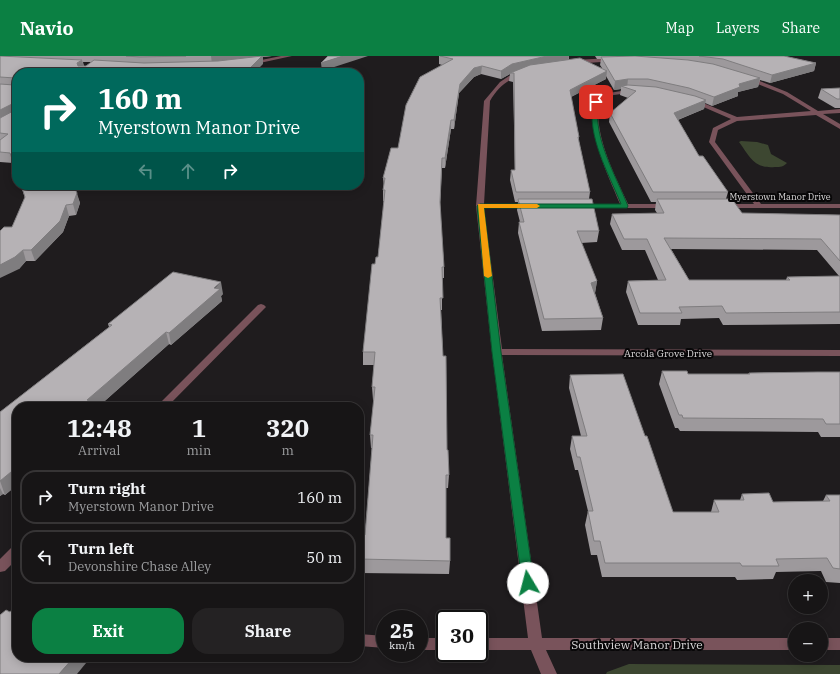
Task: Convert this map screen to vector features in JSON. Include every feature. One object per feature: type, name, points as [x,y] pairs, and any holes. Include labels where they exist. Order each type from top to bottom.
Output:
[{"type":"street","points":[[244,64],[290,56]]},
{"type":"street","points":[[564,63],[581,58],[623,60]]},
{"type":"street","points":[[532,69],[504,80],[493,90],[488,101],[480,206],[497,352],[536,644],[549,674]]},
{"type":"street","points":[[737,75],[785,93],[840,127]]},
{"type":"street","points":[[625,206],[598,140],[594,108],[596,102],[604,95],[624,91],[643,91]]},
{"type":"street","points":[[688,99],[736,120]]},
{"type":"street","points":[[759,206],[712,142],[715,129],[736,120],[840,111]]},
{"type":"street","points":[[480,206],[541,206]]},
{"type":"street","points":[[572,206],[672,206]]},
{"type":"street","name":"Myerstown Manor Drive","points":[[720,206],[840,206]]},
{"type":"street","points":[[166,402],[261,307]]},
{"type":"street","name":"Arcola Grove Drive","points":[[497,352],[840,353]]},
{"type":"street","points":[[0,567],[12,556]]},
{"type":"street","points":[[364,640],[376,641]]},
{"type":"street","name":"Southview Manor Drive","points":[[488,644],[788,644]]},
{"type":"street","points":[[828,644],[840,644]]},
{"type":"green space","points":[[739,142],[757,142],[768,145],[771,154],[787,163],[779,167],[768,167],[757,164],[746,153]]},
{"type":"green space","points":[[629,664],[840,665],[840,674],[606,674],[607,672]]},
{"type":"building","points":[[0,56],[82,60],[77,63],[78,66],[86,66],[94,60],[144,63],[218,61],[262,56],[250,68],[12,68],[12,78],[0,77]]},
{"type":"building","points":[[126,56],[186,56],[140,57]]},
{"type":"building","points":[[328,56],[343,56],[321,63]]},
{"type":"building","points":[[440,56],[547,56],[512,64],[501,71],[482,66],[474,68],[460,84],[454,120],[451,120],[445,158],[442,158],[440,202],[444,267],[442,267],[443,298],[440,298],[443,356],[446,356],[447,450],[449,475],[446,475],[446,538],[450,538],[450,561],[364,559],[364,535],[373,435],[370,435],[375,387],[372,387],[375,352],[363,352],[372,264],[375,264],[376,257],[378,257],[385,190],[383,190],[385,178],[383,178],[391,148],[398,148],[406,105],[420,77],[453,59]]},
{"type":"building","points":[[635,56],[688,60],[713,64],[760,78],[739,84],[740,87],[714,97],[689,88],[648,79],[628,79],[615,81],[601,57]]},
{"type":"building","points":[[699,56],[784,56],[816,63],[772,75],[723,59]]},
{"type":"building","points":[[580,58],[607,71],[570,90],[590,192],[516,192],[511,170],[515,170],[514,73],[510,73],[530,65]]},
{"type":"building","points":[[0,84],[12,85],[12,104],[0,110]]},
{"type":"building","points":[[621,86],[656,87],[706,100],[674,113],[699,156],[703,156],[728,192],[653,192],[610,113],[636,91]]},
{"type":"building","points":[[840,88],[840,99],[837,99],[821,89]]},
{"type":"building","points":[[12,112],[12,159],[10,153],[0,152],[0,140],[8,134],[0,133],[0,118]]},
{"type":"building","points":[[23,190],[76,190],[77,193],[73,204],[66,205],[60,221],[31,250],[23,250],[15,257],[0,265],[0,231],[4,227],[12,227],[25,197]]},
{"type":"building","points":[[518,199],[592,199],[599,231],[577,231],[597,281],[591,283],[603,318],[544,319],[519,222],[524,222]]},
{"type":"building","points":[[657,199],[732,199],[742,213],[840,215],[840,261],[821,239],[664,238],[689,280],[790,280],[787,277],[840,276],[840,312],[726,313],[722,306],[679,307],[682,313],[640,313],[628,281],[666,280],[647,239],[624,239],[612,214],[664,213]]},
{"type":"building","points":[[173,272],[221,282],[214,288],[220,289],[169,333],[166,332],[87,400],[92,402],[13,402],[112,325],[108,324]]},
{"type":"building","points":[[662,371],[687,371],[688,374],[840,372],[840,424],[826,424],[823,419],[683,418],[682,415],[679,415]]},
{"type":"building","points":[[623,374],[645,436],[647,436],[673,512],[719,512],[714,500],[744,500],[742,494],[769,493],[773,502],[830,501],[826,495],[840,495],[840,569],[833,568],[827,558],[776,559],[779,566],[742,566],[740,563],[605,563],[600,541],[594,541],[588,511],[593,511],[580,457],[577,457],[572,436],[587,436],[570,375]]},
{"type":"building","points":[[12,403],[12,471],[0,481],[0,412]]},
{"type":"building","points":[[6,610],[10,612],[12,610],[12,662],[70,662],[59,674],[0,674],[0,615]]},
{"type":"slow traffic","points":[[488,276],[480,206],[537,206]]},
{"type":"route","points":[[528,583],[497,352],[480,206],[625,206],[598,140],[594,114],[596,102]]}]
